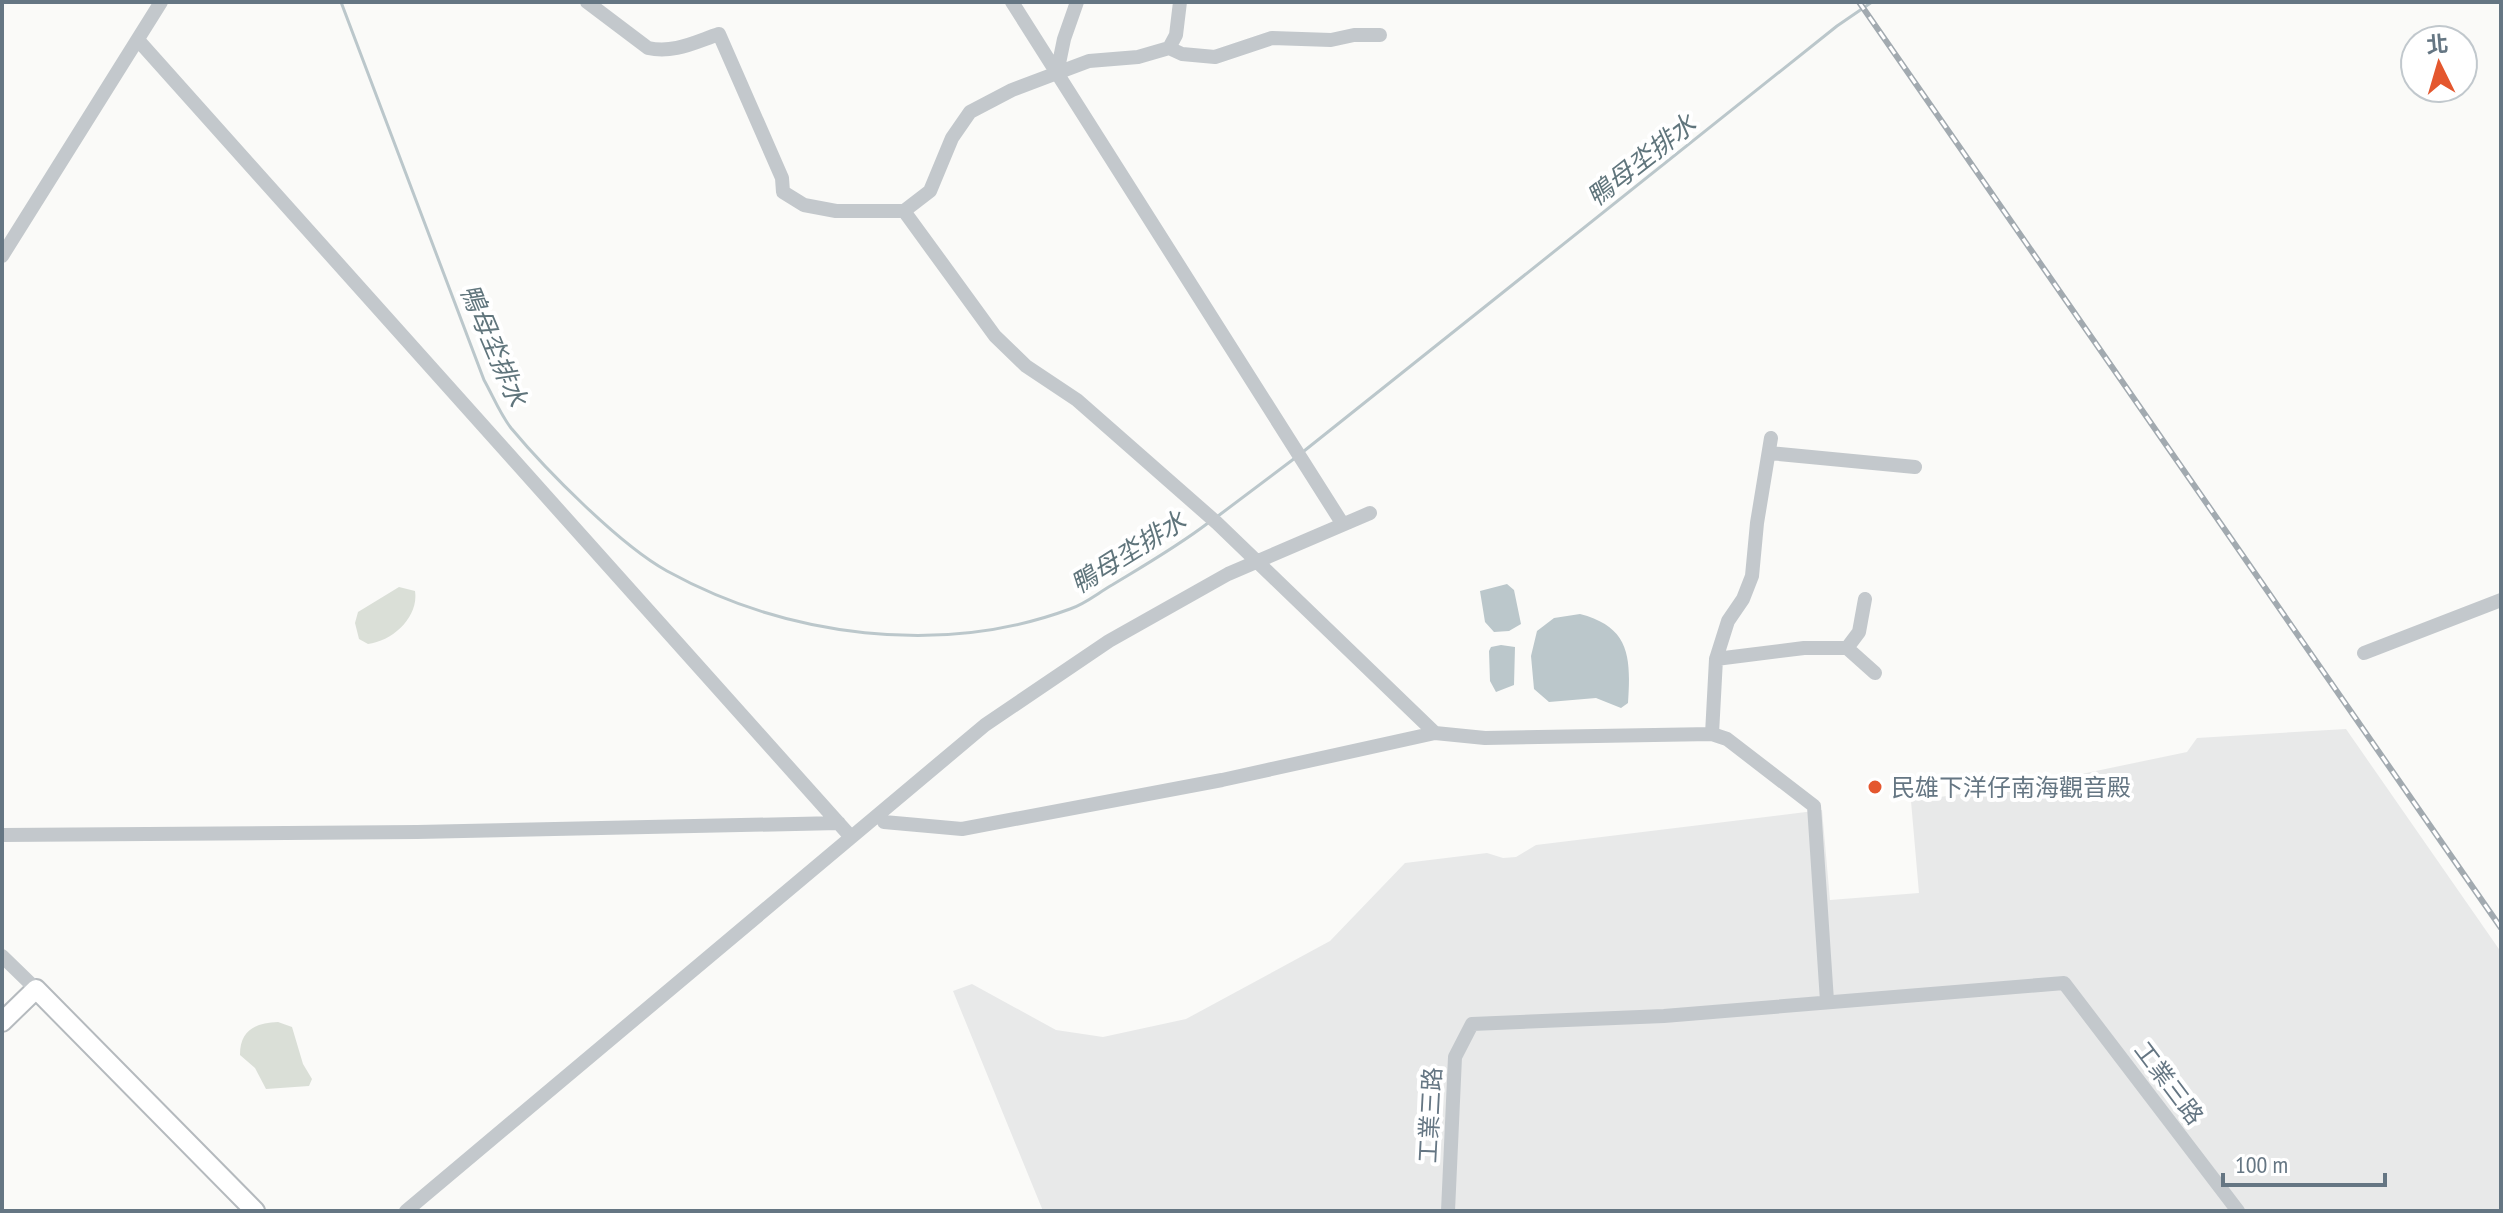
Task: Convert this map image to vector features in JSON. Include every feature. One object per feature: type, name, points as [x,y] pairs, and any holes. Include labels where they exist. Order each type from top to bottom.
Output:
[{"type":"main road","points":[[2,1022],[36,989],[255,1211]]},
{"type":"street","points":[[2,256],[161,2]]},
{"type":"street","points":[[587,2],[648,48],[659,51],[674,50],[719,34],[782,178],[783,192],[804,205],[836,211],[904,211],[930,191],[952,138],[970,112],[1012,90],[1089,61],[1138,57],[1169,48],[1182,54],[1215,57],[1272,38],[1331,40],[1354,35],[1380,35]]},
{"type":"street","points":[[1012,2],[1342,523]]},
{"type":"street","points":[[1057,73],[1064,39],[1077,2]]},
{"type":"street","points":[[1169,48],[1176,35],[1180,2]]},
{"type":"street","points":[[138,40],[851,837]]},
{"type":"street","points":[[904,211],[995,336],[1026,366],[1077,400],[1217,523],[1435,733]]},
{"type":"street","points":[[1712,734],[1716,659],[1728,621],[1743,599],[1752,576],[1771,438]]},
{"type":"street","points":[[1769,453],[1915,467]]},
{"type":"street","points":[[406,1211],[985,725],[1109,641],[1257,561],[1370,513]]},
{"type":"street","points":[[1847,648],[1859,632],[1865,599]]},
{"type":"street","points":[[2364,653],[2501,600]]},
{"type":"street","points":[[1716,659],[1804,648],[1847,648],[1875,673]]},
{"type":"street","points":[[884,822],[962,829],[1222,780],[1435,733],[1485,738],[1712,734],[1727,739],[1814,806],[1827,1001]]},
{"type":"street","points":[[2,835],[417,832],[839,823]]},
{"type":"street","points":[[2,956],[36,989]]},
{"type":"street","name":"工業三路","points":[[1448,1211],[1455,1057],[1472,1024],[1664,1016],[2064,983],[2238,1211]]},
{"type":"shaded area","points":[[1507,584],[1514,590],[1521,624],[1509,631],[1494,632],[1485,622],[1480,591]]},
{"type":"shaded area","points":[[399,587],[415,591],[413,610],[402,626],[377,642],[368,644],[359,639],[355,623],[358,612]]},
{"type":"shaded area","points":[[1580,614],[1609,627],[1624,646],[1629,687],[1628,703],[1621,708],[1596,698],[1549,702],[1534,689],[1531,656],[1537,631],[1554,618]]},
{"type":"shaded area","points":[[1491,647],[1515,647],[1514,685],[1496,692],[1490,681],[1489,651]]},
{"type":"shaded area","points":[[2346,729],[2501,952],[2501,1211],[1043,1211],[953,991],[972,984],[1056,1030],[1103,1037],[1186,1019],[1330,941],[1405,863],[1487,853],[1503,858],[1516,857],[1536,845],[1822,810],[1830,900],[1919,893],[1911,801],[2018,786],[2058,791],[2067,777],[2187,752],[2197,738]]},
{"type":"shaded area","points":[[278,1022],[292,1027],[303,1064],[312,1079],[309,1086],[266,1089],[255,1068],[240,1055],[243,1039],[250,1030],[262,1024]]},
{"type":"waterway","name":"鴨母坔排水","points":[[341,2],[484,380],[503,417],[584,506],[628,544],[667,571],[713,594],[762,612],[813,625],[865,633],[969,633],[1020,624],[1076,607],[1208,523]]},
{"type":"waterway","name":"鴨母坔排水","points":[[1304,451],[1837,26],[1872,2]]},
{"type":"waterway","name":"鴨母坔排水","points":[[1218,516],[1295,458]]},
{"type":"railway","points":[[1859,2],[2501,928]]},
{"type":"place","name":"民雄下洋仔南海觀音殿","points":[[1875,787]]}]
